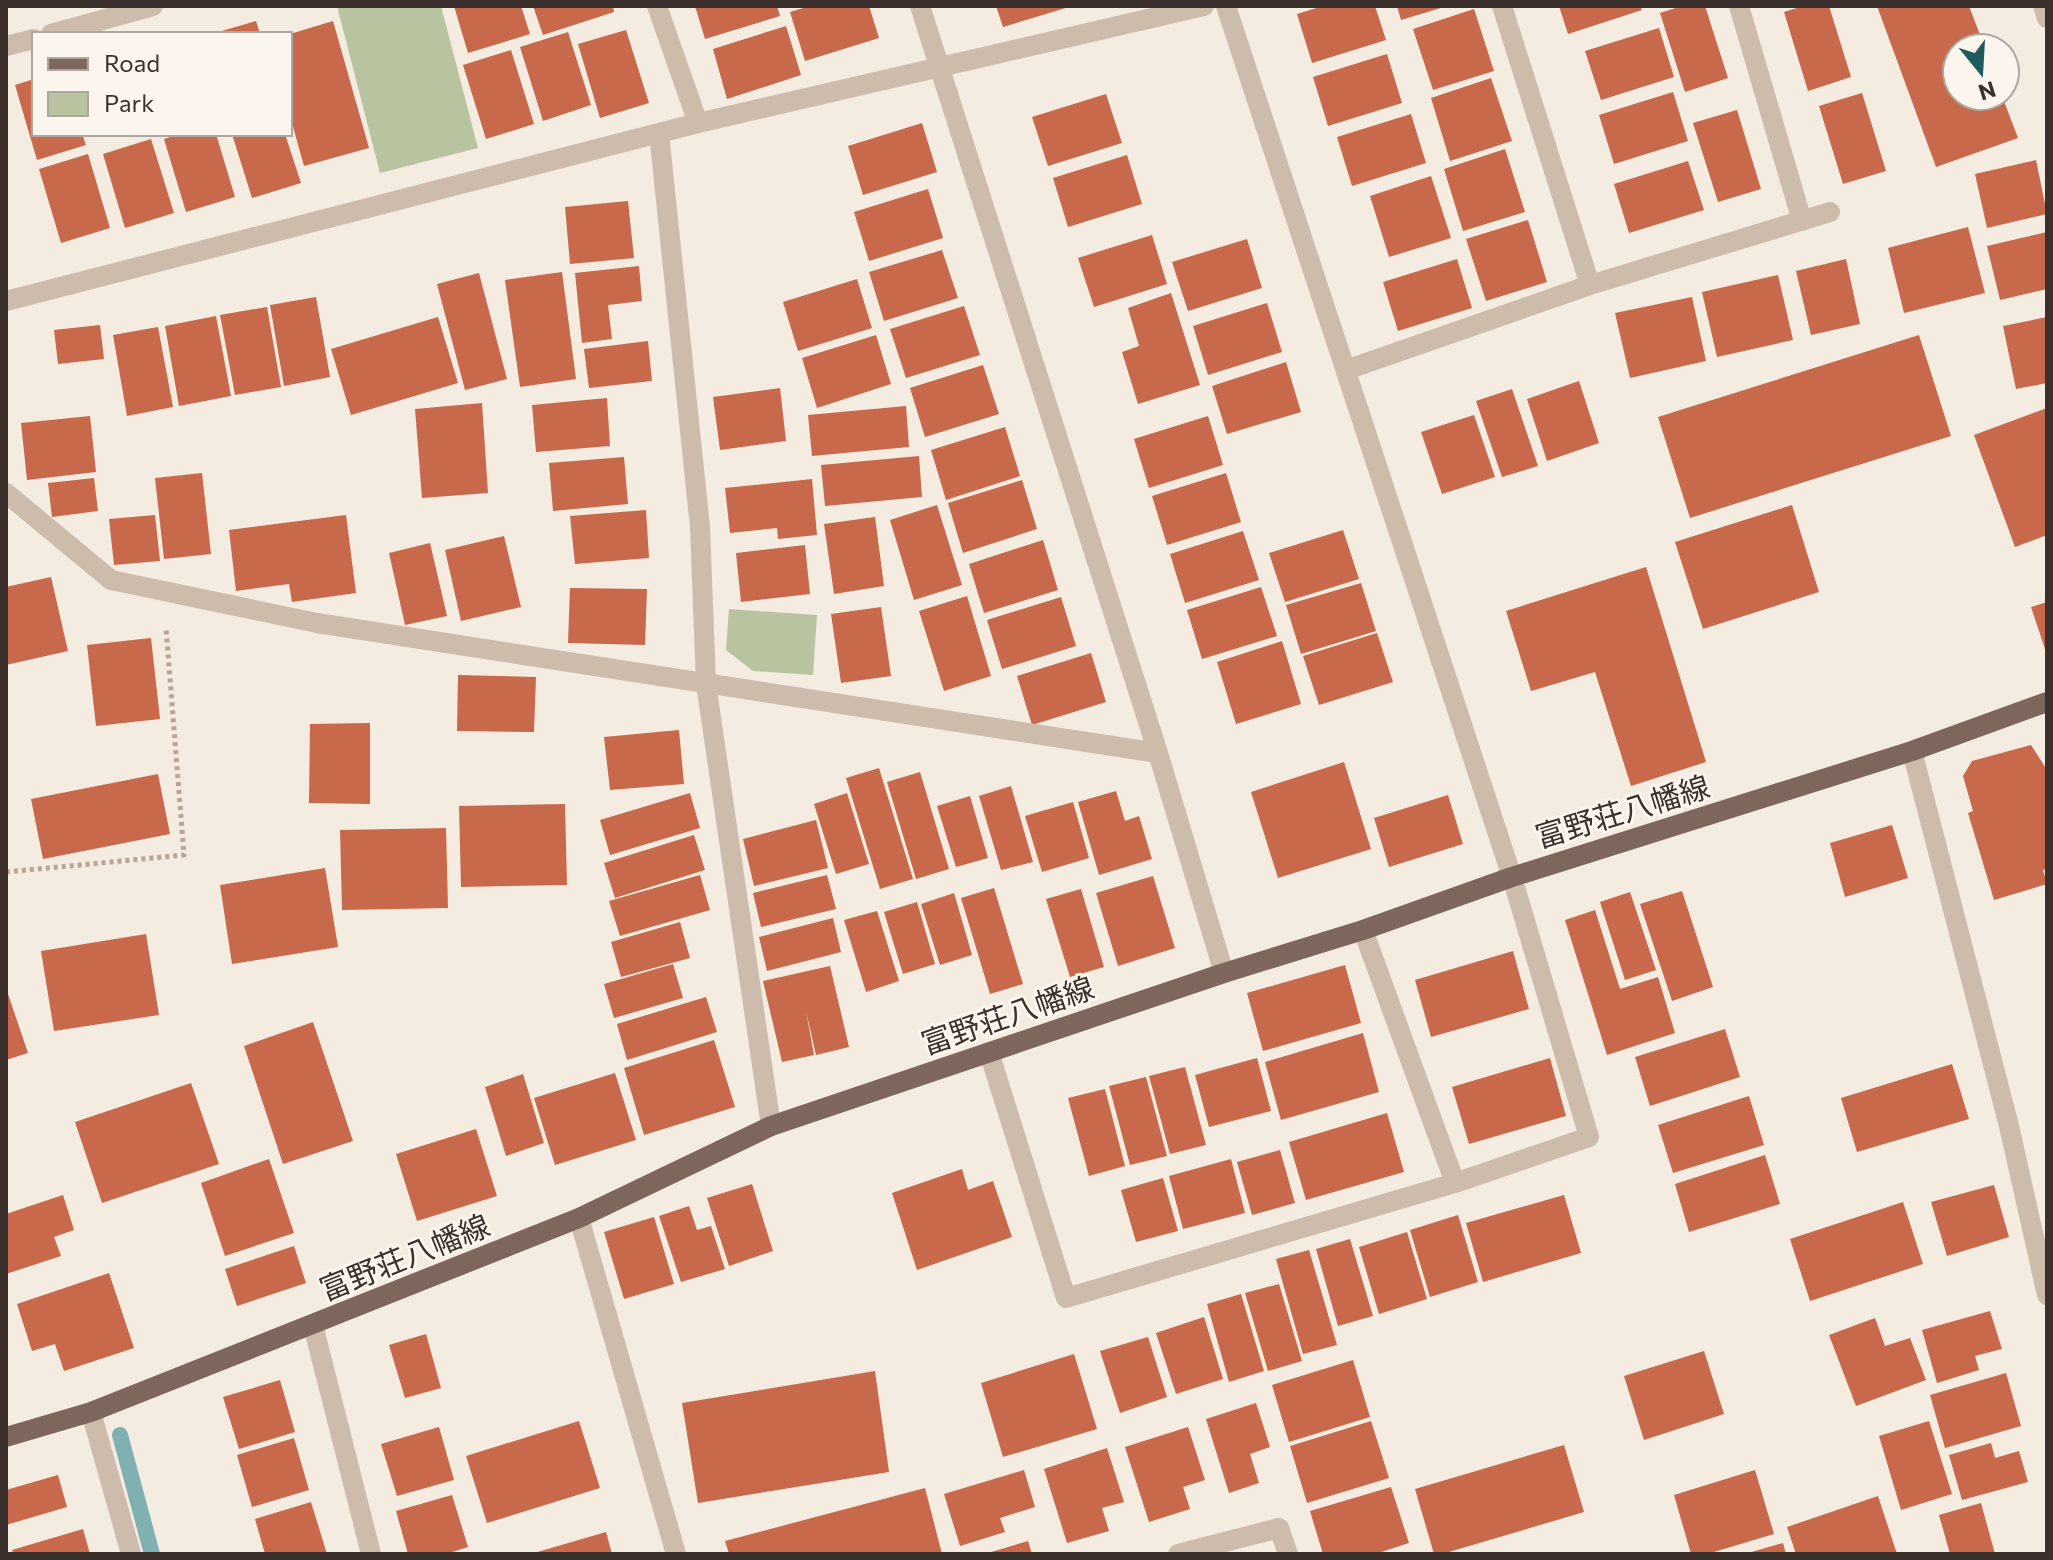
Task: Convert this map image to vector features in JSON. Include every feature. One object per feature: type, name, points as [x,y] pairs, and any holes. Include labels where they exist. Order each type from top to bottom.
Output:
[{"type":"main road","name":"富野荘八幡線","points":[[6,1437],[91,1412],[579,1218],[771,1126],[1224,973],[1363,930],[1512,877],[1912,751],[2047,702]]},
{"type":"street","points":[[58,32],[153,6]]},
{"type":"street","points":[[657,6],[698,123]]},
{"type":"street","points":[[920,6],[1158,753],[1224,973]]},
{"type":"street","points":[[6,301],[698,123],[1204,6]]},
{"type":"street","points":[[989,1052],[1066,1298],[1455,1183],[1589,1137],[1512,877],[1226,6]]},
{"type":"street","points":[[1502,6],[1590,285]]},
{"type":"street","points":[[1739,6],[1802,221]]},
{"type":"street","points":[[2043,6],[2047,18]]},
{"type":"street","points":[[6,46],[32,40]]},
{"type":"street","points":[[659,133],[700,527],[706,684],[771,1126]]},
{"type":"street","points":[[1346,370],[1590,285],[1830,212]]},
{"type":"street","points":[[6,493],[111,580],[317,623],[1158,753]]},
{"type":"street","points":[[1912,751],[2009,1126],[2047,1295]]},
{"type":"street","points":[[1363,930],[1455,1183]]},
{"type":"street","points":[[579,1218],[676,1554]]},
{"type":"street","points":[[313,1325],[371,1554]]},
{"type":"street","points":[[91,1412],[131,1554]]},
{"type":"street","points":[[1178,1554],[1279,1528],[1288,1554]]},
{"type":"path","points":[[6,872],[184,855],[163,591]]},
{"type":"green space","points":[[337,6],[441,6],[478,148],[380,173]]},
{"type":"green space","points":[[729,609],[817,615],[813,675],[753,671],[726,650]]},
{"type":"building","points":[[454,6],[521,6],[530,34],[468,53]]},
{"type":"building","points":[[533,6],[613,6],[614,12],[543,35]]},
{"type":"building","points":[[695,6],[777,6],[780,16],[705,39]]},
{"type":"building","points":[[810,6],[869,6],[879,38],[805,61],[790,12]]},
{"type":"building","points":[[996,6],[1069,6],[1069,7],[1003,27]]},
{"type":"building","points":[[1323,6],[1375,6],[1386,40],[1312,63],[1297,14]]},
{"type":"building","points":[[1397,6],[1443,6],[1444,7],[1401,20]]},
{"type":"building","points":[[1559,6],[1640,6],[1642,10],[1568,34]]},
{"type":"building","points":[[1682,6],[1705,6],[1728,78],[1685,92],[1660,13]]},
{"type":"building","points":[[1803,6],[1829,6],[1851,77],[1808,91],[1784,12]]},
{"type":"building","points":[[1877,6],[1969,6],[1979,32],[1941,32],[1941,112],[2008,112],[2018,138],[1936,167]]},
{"type":"building","points":[[1474,9],[1494,71],[1433,90],[1413,29]]},
{"type":"building","points":[[256,21],[259,32],[218,32]]},
{"type":"building","points":[[333,21],[369,148],[304,166],[292,123],[292,33]]},
{"type":"building","points":[[786,26],[801,75],[727,99],[713,49]]},
{"type":"building","points":[[1659,28],[1674,77],[1601,100],[1585,51]]},
{"type":"building","points":[[626,30],[649,103],[600,118],[578,44]]},
{"type":"building","points":[[568,32],[591,105],[543,121],[520,47]]},
{"type":"building","points":[[511,50],[534,124],[486,139],[463,65]]},
{"type":"building","points":[[1387,54],[1402,103],[1328,126],[1313,77]]},
{"type":"building","points":[[1491,78],[1512,141],[1450,161],[1431,98]]},
{"type":"building","points":[[32,80],[32,136],[83,136],[86,145],[37,160],[15,85]]},
{"type":"building","points":[[1673,92],[1688,141],[1614,164],[1599,115]]},
{"type":"building","points":[[1862,93],[1886,171],[1843,184],[1819,106]]},
{"type":"building","points":[[1106,94],[1122,143],[1048,166],[1032,117]]},
{"type":"building","points":[[1737,110],[1761,189],[1718,202],[1693,123]]},
{"type":"building","points":[[1411,114],[1426,163],[1352,186],[1337,137]]},
{"type":"building","points":[[922,123],[937,172],[863,195],[848,146]]},
{"type":"building","points":[[173,136],[217,136],[235,197],[186,212],[164,139]]},
{"type":"building","points":[[233,136],[286,136],[301,183],[252,198]]},
{"type":"building","points":[[151,139],[174,213],[125,228],[103,154]]},
{"type":"building","points":[[1505,149],[1525,212],[1463,231],[1444,169]]},
{"type":"building","points":[[88,154],[110,228],[61,243],[39,169]]},
{"type":"building","points":[[1127,155],[1142,204],[1068,227],[1053,178]]},
{"type":"building","points":[[2036,160],[2047,214],[1987,228],[1975,174]]},
{"type":"building","points":[[1688,161],[1704,210],[1629,233],[1614,184]]},
{"type":"building","points":[[1431,176],[1451,238],[1389,257],[1370,196]]},
{"type":"building","points":[[928,189],[943,238],[869,261],[854,212]]},
{"type":"building","points":[[628,201],[634,258],[570,264],[565,207]]},
{"type":"building","points":[[1528,220],[1547,282],[1486,301],[1466,239]]},
{"type":"building","points":[[1968,227],[1985,293],[1904,313],[1888,248]]},
{"type":"building","points":[[2047,232],[2047,289],[2000,300],[1987,246]]},
{"type":"building","points":[[1152,235],[1167,284],[1094,307],[1078,258]]},
{"type":"building","points":[[1247,239],[1262,288],[1188,311],[1172,262]]},
{"type":"building","points":[[942,250],[958,298],[884,321],[869,272]]},
{"type":"building","points":[[1457,259],[1472,308],[1398,331],[1383,282]]},
{"type":"building","points":[[1846,259],[1860,324],[1811,335],[1796,271]]},
{"type":"building","points":[[639,266],[642,301],[608,305],[612,339],[582,343],[575,273]]},
{"type":"building","points":[[562,272],[576,379],[520,387],[505,280]]},
{"type":"building","points":[[479,273],[507,379],[465,390],[437,284]]},
{"type":"building","points":[[1778,275],[1793,340],[1717,357],[1702,292]]},
{"type":"building","points":[[857,279],[872,328],[798,351],[783,302]]},
{"type":"building","points":[[1171,293],[1200,385],[1138,404],[1122,352],[1139,346],[1128,308]]},
{"type":"building","points":[[316,297],[330,377],[284,386],[270,305]]},
{"type":"building","points":[[1692,297],[1706,361],[1630,378],[1615,313]]},
{"type":"building","points":[[1267,303],[1282,352],[1208,375],[1193,326]]},
{"type":"building","points":[[964,306],[980,355],[906,378],[890,329]]},
{"type":"building","points":[[267,307],[281,387],[235,395],[220,315]]},
{"type":"building","points":[[216,316],[231,396],[179,406],[165,326]]},
{"type":"building","points":[[438,317],[458,383],[351,415],[331,349]]},
{"type":"building","points":[[2047,317],[2047,383],[2016,389],[2003,326]]},
{"type":"building","points":[[100,325],[104,359],[58,364],[54,330]]},
{"type":"building","points":[[158,327],[173,407],[127,416],[113,335]]},
{"type":"building","points":[[876,335],[891,384],[817,408],[802,358]]},
{"type":"building","points":[[1919,335],[1951,436],[1690,518],[1658,417]]},
{"type":"building","points":[[648,341],[652,381],[589,388],[584,349]]},
{"type":"building","points":[[1286,362],[1301,412],[1227,434],[1212,386]]},
{"type":"building","points":[[983,365],[999,414],[925,437],[910,388]]},
{"type":"building","points":[[1579,381],[1599,443],[1547,461],[1527,399]]},
{"type":"building","points":[[780,388],[786,441],[720,450],[713,397]]},
{"type":"building","points":[[1512,389],[1538,466],[1502,477],[1476,401]]},
{"type":"building","points":[[607,398],[610,446],[536,452],[532,405]]},
{"type":"building","points":[[482,403],[488,493],[422,498],[415,409]]},
{"type":"building","points":[[906,406],[909,447],[812,456],[808,415]]},
{"type":"building","points":[[2047,408],[2047,535],[2015,547],[1974,435]]},
{"type":"building","points":[[1474,415],[1495,477],[1442,494],[1421,432]]},
{"type":"building","points":[[90,416],[96,472],[27,480],[21,423]]},
{"type":"building","points":[[1208,416],[1223,465],[1149,488],[1134,439]]},
{"type":"building","points":[[1005,427],[1020,476],[946,500],[931,450]]},
{"type":"building","points":[[919,456],[922,497],[825,506],[821,465]]},
{"type":"building","points":[[624,457],[628,504],[553,511],[549,463]]},
{"type":"building","points":[[202,473],[211,554],[164,559],[155,478]]},
{"type":"building","points":[[1226,473],[1241,522],[1167,545],[1152,496]]},
{"type":"building","points":[[94,478],[98,511],[52,517],[48,483]]},
{"type":"building","points":[[812,479],[817,535],[778,539],[777,528],[730,533],[725,488]]},
{"type":"building","points":[[1022,480],[1037,529],[963,553],[948,503]]},
{"type":"building","points":[[937,505],[962,585],[914,600],[890,520]]},
{"type":"building","points":[[1792,505],[1819,592],[1703,629],[1675,542]]},
{"type":"building","points":[[646,510],[649,558],[575,564],[570,516]]},
{"type":"building","points":[[155,515],[160,561],[114,565],[109,519]]},
{"type":"building","points":[[346,515],[356,593],[292,602],[289,584],[236,591],[229,530]]},
{"type":"building","points":[[875,517],[884,586],[834,594],[824,524]]},
{"type":"building","points":[[1343,530],[1359,579],[1285,602],[1269,553]]},
{"type":"building","points":[[1243,531],[1259,580],[1185,603],[1170,554]]},
{"type":"building","points":[[504,536],[521,607],[461,621],[445,550]]},
{"type":"building","points":[[1043,540],[1058,590],[984,613],[969,564]]},
{"type":"building","points":[[430,543],[447,616],[405,625],[389,553]]},
{"type":"building","points":[[805,545],[810,594],[741,602],[736,553]]},
{"type":"building","points":[[1646,567],[1706,762],[1631,786],[1595,672],[1531,691],[1506,611]]},
{"type":"building","points":[[51,577],[68,651],[6,665],[6,587]]},
{"type":"building","points":[[1361,583],[1376,631],[1301,654],[1286,605]]},
{"type":"building","points":[[1261,587],[1277,636],[1202,659],[1187,610]]},
{"type":"building","points":[[570,588],[647,589],[645,645],[568,643]]},
{"type":"building","points":[[967,596],[991,676],[944,691],[919,611]]},
{"type":"building","points":[[1061,597],[1076,646],[1002,669],[987,620]]},
{"type":"building","points":[[2047,602],[2047,652],[2046,652],[2031,607]]},
{"type":"building","points":[[881,607],[891,676],[841,683],[831,614]]},
{"type":"building","points":[[1377,633],[1393,682],[1319,705],[1303,656]]},
{"type":"building","points":[[151,638],[160,719],[96,726],[87,645]]},
{"type":"building","points":[[1282,641],[1301,704],[1236,724],[1217,662]]},
{"type":"building","points":[[1091,653],[1106,702],[1032,725],[1017,676]]},
{"type":"building","points":[[458,675],[536,677],[534,732],[457,731]]},
{"type":"building","points":[[370,723],[370,804],[309,803],[310,724]]},
{"type":"building","points":[[679,730],[684,784],[610,790],[604,737]]},
{"type":"building","points":[[2031,745],[2047,770],[2047,869],[2043,870],[2047,884],[1994,900],[1968,813],[1973,811],[1963,776],[1972,761]]},
{"type":"building","points":[[1344,762],[1371,849],[1278,878],[1251,792]]},
{"type":"building","points":[[879,768],[913,879],[880,889],[846,778]]},
{"type":"building","points":[[920,772],[949,869],[916,879],[887,782]]},
{"type":"building","points":[[158,774],[170,834],[43,859],[31,799]]},
{"type":"building","points":[[1011,786],[1033,862],[1001,870],[979,796]]},
{"type":"building","points":[[1116,791],[1125,821],[1139,816],[1152,859],[1099,875],[1078,802]]},
{"type":"building","points":[[690,793],[700,828],[610,855],[600,820]]},
{"type":"building","points":[[847,793],[869,864],[836,874],[814,804]]},
{"type":"building","points":[[1448,795],[1463,844],[1389,867],[1374,818]]},
{"type":"building","points":[[970,796],[988,858],[956,867],[937,806]]},
{"type":"building","points":[[1073,802],[1089,858],[1042,872],[1025,816]]},
{"type":"building","points":[[565,804],[567,885],[461,887],[459,806]]},
{"type":"building","points":[[816,820],[828,868],[754,886],[743,839]]},
{"type":"building","points":[[1892,825],[1908,878],[1845,897],[1830,843]]},
{"type":"building","points":[[446,828],[448,908],[342,910],[340,830]]},
{"type":"building","points":[[694,835],[705,870],[615,898],[604,863]]},
{"type":"building","points":[[325,868],[338,947],[232,964],[220,885]]},
{"type":"building","points":[[700,875],[710,910],[620,936],[609,901]]},
{"type":"building","points":[[827,875],[836,909],[761,927],[753,893]]},
{"type":"building","points":[[1153,876],[1175,948],[1118,966],[1096,893]]},
{"type":"building","points":[[994,888],[1023,984],[990,994],[961,898]]},
{"type":"building","points":[[1081,889],[1104,967],[1070,977],[1046,899]]},
{"type":"building","points":[[1682,891],[1713,987],[1672,1001],[1640,904]]},
{"type":"building","points":[[1630,892],[1656,970],[1625,980],[1600,902]]},
{"type":"building","points":[[954,893],[972,955],[940,965],[921,904]]},
{"type":"building","points":[[917,902],[935,964],[903,974],[884,912]]},
{"type":"building","points":[[1595,910],[1620,989],[1658,977],[1675,1033],[1607,1055],[1565,920]]},
{"type":"building","points":[[877,911],[899,981],[866,992],[844,920]]},
{"type":"building","points":[[833,918],[841,952],[767,971],[759,937]]},
{"type":"building","points":[[680,922],[690,958],[621,977],[611,942]]},
{"type":"building","points":[[146,934],[159,1015],[54,1031],[41,951]]},
{"type":"building","points":[[1513,951],[1529,1009],[1431,1037],[1415,980]]},
{"type":"building","points":[[673,964],[683,998],[614,1018],[604,984]]},
{"type":"building","points":[[1345,965],[1361,1023],[1263,1051],[1247,993]]},
{"type":"building","points":[[830,966],[849,1047],[816,1055],[806,1011],[814,1055],[782,1062],[763,981]]},
{"type":"building","points":[[6,988],[28,1053],[6,1060]]},
{"type":"building","points":[[706,997],[717,1032],[627,1060],[617,1024]]},
{"type":"building","points":[[313,1022],[353,1141],[283,1164],[244,1046]]},
{"type":"building","points":[[1725,1029],[1740,1077],[1650,1106],[1635,1057]]},
{"type":"building","points":[[1363,1033],[1379,1092],[1281,1120],[1265,1062]]},
{"type":"building","points":[[714,1040],[735,1107],[644,1135],[624,1068]]},
{"type":"building","points":[[1257,1058],[1271,1111],[1209,1127],[1195,1075]]},
{"type":"building","points":[[1550,1058],[1566,1116],[1469,1144],[1452,1087]]},
{"type":"building","points":[[1952,1064],[1969,1119],[1857,1152],[1841,1098]]},
{"type":"building","points":[[1185,1067],[1206,1145],[1170,1154],[1149,1076]]},
{"type":"building","points":[[615,1073],[636,1140],[555,1165],[534,1098]]},
{"type":"building","points":[[523,1074],[544,1143],[506,1156],[485,1087]]},
{"type":"building","points":[[1146,1077],[1167,1156],[1130,1165],[1109,1086]]},
{"type":"building","points":[[191,1083],[219,1164],[102,1203],[75,1122]]},
{"type":"building","points":[[1105,1089],[1125,1166],[1089,1176],[1068,1098]]},
{"type":"building","points":[[1749,1096],[1764,1145],[1673,1173],[1658,1125]]},
{"type":"building","points":[[1387,1113],[1404,1172],[1306,1200],[1289,1142]]},
{"type":"building","points":[[476,1129],[497,1196],[417,1221],[396,1154]]},
{"type":"building","points":[[1280,1150],[1295,1203],[1252,1215],[1237,1162]]},
{"type":"building","points":[[1765,1155],[1780,1204],[1689,1232],[1675,1184]]},
{"type":"building","points":[[269,1159],[294,1233],[225,1256],[201,1183]]},
{"type":"building","points":[[1231,1159],[1245,1213],[1183,1229],[1169,1176]]},
{"type":"building","points":[[962,1169],[968,1190],[993,1181],[1012,1237],[917,1270],[892,1193]]},
{"type":"building","points":[[1163,1178],[1178,1231],[1136,1242],[1121,1190]]},
{"type":"building","points":[[752,1184],[773,1251],[729,1266],[707,1198]]},
{"type":"building","points":[[1994,1185],[2009,1237],[1947,1256],[1931,1202]]},
{"type":"building","points":[[63,1195],[74,1230],[54,1237],[61,1256],[6,1274],[6,1214]]},
{"type":"building","points":[[1564,1195],[1581,1253],[1483,1282],[1466,1223]]},
{"type":"building","points":[[1903,1202],[1923,1264],[1810,1301],[1790,1239]]},
{"type":"building","points":[[689,1206],[697,1230],[711,1226],[725,1269],[681,1282],[659,1216]]},
{"type":"building","points":[[1458,1215],[1478,1282],[1430,1297],[1410,1230]]},
{"type":"building","points":[[654,1217],[674,1284],[624,1299],[604,1232]]},
{"type":"building","points":[[1407,1232],[1427,1299],[1379,1314],[1359,1247]]},
{"type":"building","points":[[1350,1239],[1373,1316],[1338,1326],[1316,1249]]},
{"type":"building","points":[[294,1246],[306,1283],[237,1306],[225,1269]]},
{"type":"building","points":[[1309,1250],[1337,1345],[1303,1354],[1276,1259]]},
{"type":"building","points":[[109,1273],[134,1348],[64,1371],[55,1344],[32,1351],[17,1304]]},
{"type":"building","points":[[1279,1284],[1302,1361],[1268,1371],[1245,1293]]},
{"type":"building","points":[[1241,1294],[1264,1371],[1229,1382],[1207,1304]]},
{"type":"building","points":[[1990,1311],[2002,1349],[1975,1356],[1979,1370],[1937,1383],[1922,1330]]},
{"type":"building","points":[[1204,1317],[1223,1379],[1176,1394],[1156,1333]]},
{"type":"building","points":[[1875,1318],[1885,1346],[1910,1338],[1926,1380],[1856,1406],[1829,1335]]},
{"type":"building","points":[[426,1334],[441,1388],[405,1398],[389,1345]]},
{"type":"building","points":[[1148,1337],[1167,1397],[1120,1413],[1100,1351]]},
{"type":"building","points":[[1704,1351],[1724,1414],[1644,1440],[1624,1376]]},
{"type":"building","points":[[1074,1354],[1097,1429],[1003,1457],[981,1383]]},
{"type":"building","points":[[1353,1360],[1370,1417],[1289,1442],[1272,1385]]},
{"type":"building","points":[[875,1371],[889,1472],[698,1503],[682,1403]]},
{"type":"building","points":[[2006,1373],[2021,1426],[1945,1448],[1930,1395]]},
{"type":"building","points":[[280,1380],[295,1432],[239,1449],[223,1397]]},
{"type":"building","points":[[1256,1403],[1270,1447],[1250,1454],[1259,1483],[1229,1493],[1206,1419]]},
{"type":"building","points":[[579,1421],[600,1488],[487,1523],[466,1456]]},
{"type":"building","points":[[1371,1421],[1389,1478],[1307,1503],[1290,1446]]},
{"type":"building","points":[[1929,1421],[1952,1494],[1901,1510],[1879,1436]]},
{"type":"building","points":[[439,1427],[454,1480],[397,1496],[381,1444]]},
{"type":"building","points":[[1188,1427],[1205,1480],[1183,1487],[1190,1509],[1149,1522],[1125,1447]]},
{"type":"building","points":[[294,1438],[309,1490],[252,1507],[237,1455]]},
{"type":"building","points":[[1991,1443],[1995,1458],[2019,1451],[2028,1482],[1962,1500],[1949,1455]]},
{"type":"building","points":[[1564,1445],[1584,1512],[1434,1554],[1415,1489]]},
{"type":"building","points":[[1107,1448],[1124,1502],[1102,1508],[1109,1531],[1067,1543],[1044,1469]]},
{"type":"building","points":[[1024,1470],[1035,1507],[1000,1518],[1005,1532],[960,1546],[944,1494]]},
{"type":"building","points":[[1755,1470],[1774,1534],[1707,1554],[1691,1554],[1674,1495]]},
{"type":"building","points":[[58,1475],[67,1507],[6,1525],[6,1490]]},
{"type":"building","points":[[1391,1487],[1409,1543],[1375,1554],[1323,1554],[1310,1511]]},
{"type":"building","points":[[925,1488],[942,1554],[729,1554],[725,1541]]},
{"type":"building","points":[[452,1495],[468,1547],[446,1554],[408,1554],[396,1511]]},
{"type":"building","points":[[1878,1496],[1897,1554],[1796,1554],[1787,1527]]},
{"type":"building","points":[[311,1502],[327,1554],[265,1554],[255,1519]]},
{"type":"building","points":[[1981,1503],[1995,1554],[1950,1554],[1939,1515]]},
{"type":"building","points":[[83,1529],[90,1554],[14,1554],[12,1550]]},
{"type":"building","points":[[606,1532],[612,1554],[534,1554],[534,1553]]},
{"type":"building","points":[[1028,1541],[1032,1554],[988,1554],[988,1553]]},
{"type":"building","points":[[1783,1543],[1786,1554],[1748,1553]]},
{"type":"waterway","points":[[120,1435],[152,1554]]}]
